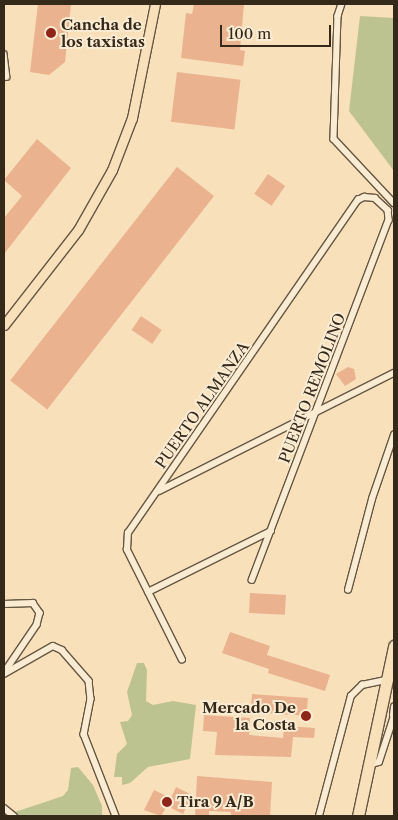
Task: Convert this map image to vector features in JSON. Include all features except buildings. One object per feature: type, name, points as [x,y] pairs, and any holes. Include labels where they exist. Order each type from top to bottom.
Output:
[{"type":"highway","points":[[358,816],[394,646]]},
{"type":"main road","points":[[4,325],[78,230],[112,170],[132,118],[155,4]]},
{"type":"street","points":[[342,4],[338,16],[334,139],[394,203]]},
{"type":"street","points":[[4,54],[6,77]]},
{"type":"street","name":"PUERTO ALMANZA","points":[[182,660],[127,550],[126,541],[157,492],[358,200],[369,196],[384,205]]},
{"type":"street","name":"PUERTO REMOLINO","points":[[252,580],[389,220],[384,205]]},
{"type":"street","points":[[157,492],[394,373]]},
{"type":"street","points":[[348,590],[372,499],[394,435]]},
{"type":"street","points":[[148,592],[271,530]]},
{"type":"street","points":[[4,604],[32,603],[40,613],[37,625],[4,674]]},
{"type":"street","points":[[4,674],[53,646],[62,650],[89,682],[91,699],[84,734],[116,816]]},
{"type":"street","points":[[319,816],[351,696],[362,686],[386,680]]},
{"type":"street","points":[[368,765],[379,762],[394,707]]},
{"type":"street","points":[[4,808],[14,816]]},
{"type":"green space","points":[[360,16],[394,18],[394,171],[349,111]]},
{"type":"green space","points":[[137,663],[144,663],[147,670],[146,701],[153,705],[173,701],[196,705],[190,759],[148,767],[130,783],[122,785],[122,777],[114,777],[117,754],[127,744],[120,722],[128,721],[132,715],[127,692]]},
{"type":"green space","points":[[78,767],[93,785],[102,806],[102,816],[17,816],[15,812],[63,796],[68,790],[71,768]]},
{"type":"place","name":"Cancha de los taxistas","points":[[51,33]]},
{"type":"place","name":"Mercado De la Costa","points":[[306,716]]},
{"type":"place","name":"Tira 9 A/B","points":[[167,802]]}]
